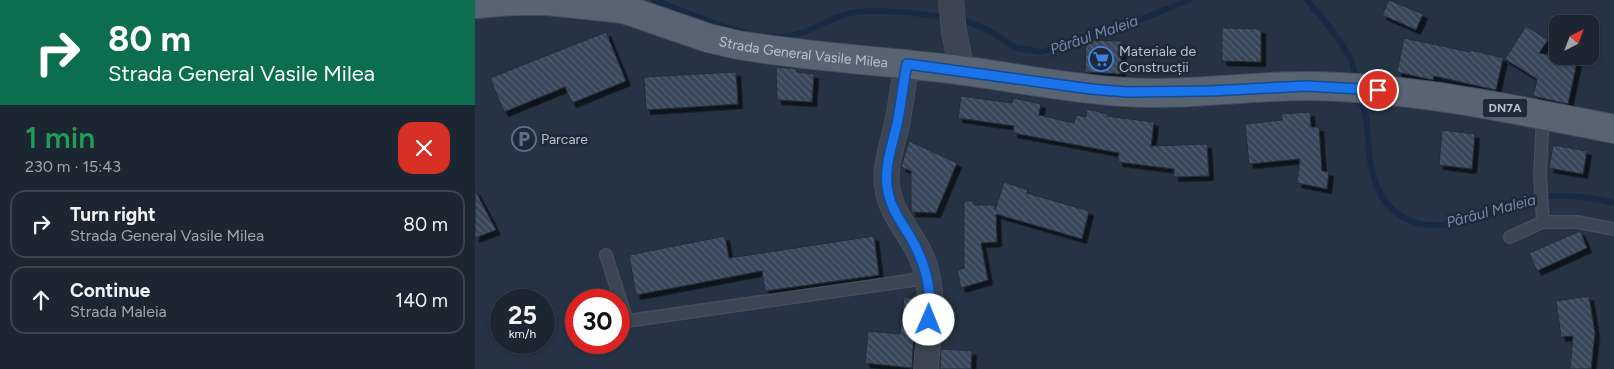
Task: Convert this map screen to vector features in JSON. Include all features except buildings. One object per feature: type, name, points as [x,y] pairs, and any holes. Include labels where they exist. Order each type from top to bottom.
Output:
[{"type":"main road","name":"Strada General Vasile Milea","points":[[475,4],[548,1],[624,9],[708,38],[738,45],[768,50],[907,64],[1091,89],[1127,92],[1210,91],[1306,86],[1345,88],[1395,91],[1543,115]]},
{"type":"main road","name":"DN7A","points":[[1543,115],[1614,129]]},
{"type":"street","points":[[951,3],[962,71]]},
{"type":"street","points":[[907,64],[897,123],[886,168],[888,192],[895,213],[921,256],[927,278],[931,303],[926,369]]},
{"type":"lane","points":[[1543,115],[1539,175],[1543,222]]},
{"type":"lane","points":[[1510,237],[1543,222],[1577,222],[1614,229]]},
{"type":"lane","points":[[606,255],[627,321],[927,278]]},
{"type":"waterway","name":"Pârâul Maleia","points":[[654,0],[724,27],[747,33]]},
{"type":"waterway","name":"Pârâul Maleia","points":[[957,20],[968,22],[990,31],[1016,48],[1042,52],[1099,31],[1127,25],[1189,0]]},
{"type":"waterway","name":"Pârâul Maleia","points":[[1307,0],[1332,30],[1351,59],[1357,82]]},
{"type":"waterway","name":"Pârâul Maleia","points":[[770,36],[780,37],[799,34],[843,15],[866,11],[924,14],[947,18]]},
{"type":"waterway","name":"Pârâul Maleia","points":[[1360,96],[1366,118],[1372,170],[1379,190],[1383,199],[1392,209],[1416,223],[1432,225],[1449,224],[1535,198],[1575,196],[1614,203]]},
{"type":"place","name":"Materiale de Construcții","points":[[1101,59]]},
{"type":"place","name":"Parcare","points":[[524,139]]},
{"type":"route","points":[[929,320],[931,303],[925,268],[921,256],[895,213],[888,192],[886,168],[897,123],[907,64],[1091,89],[1127,92],[1210,91],[1306,86],[1378,90]]}]
